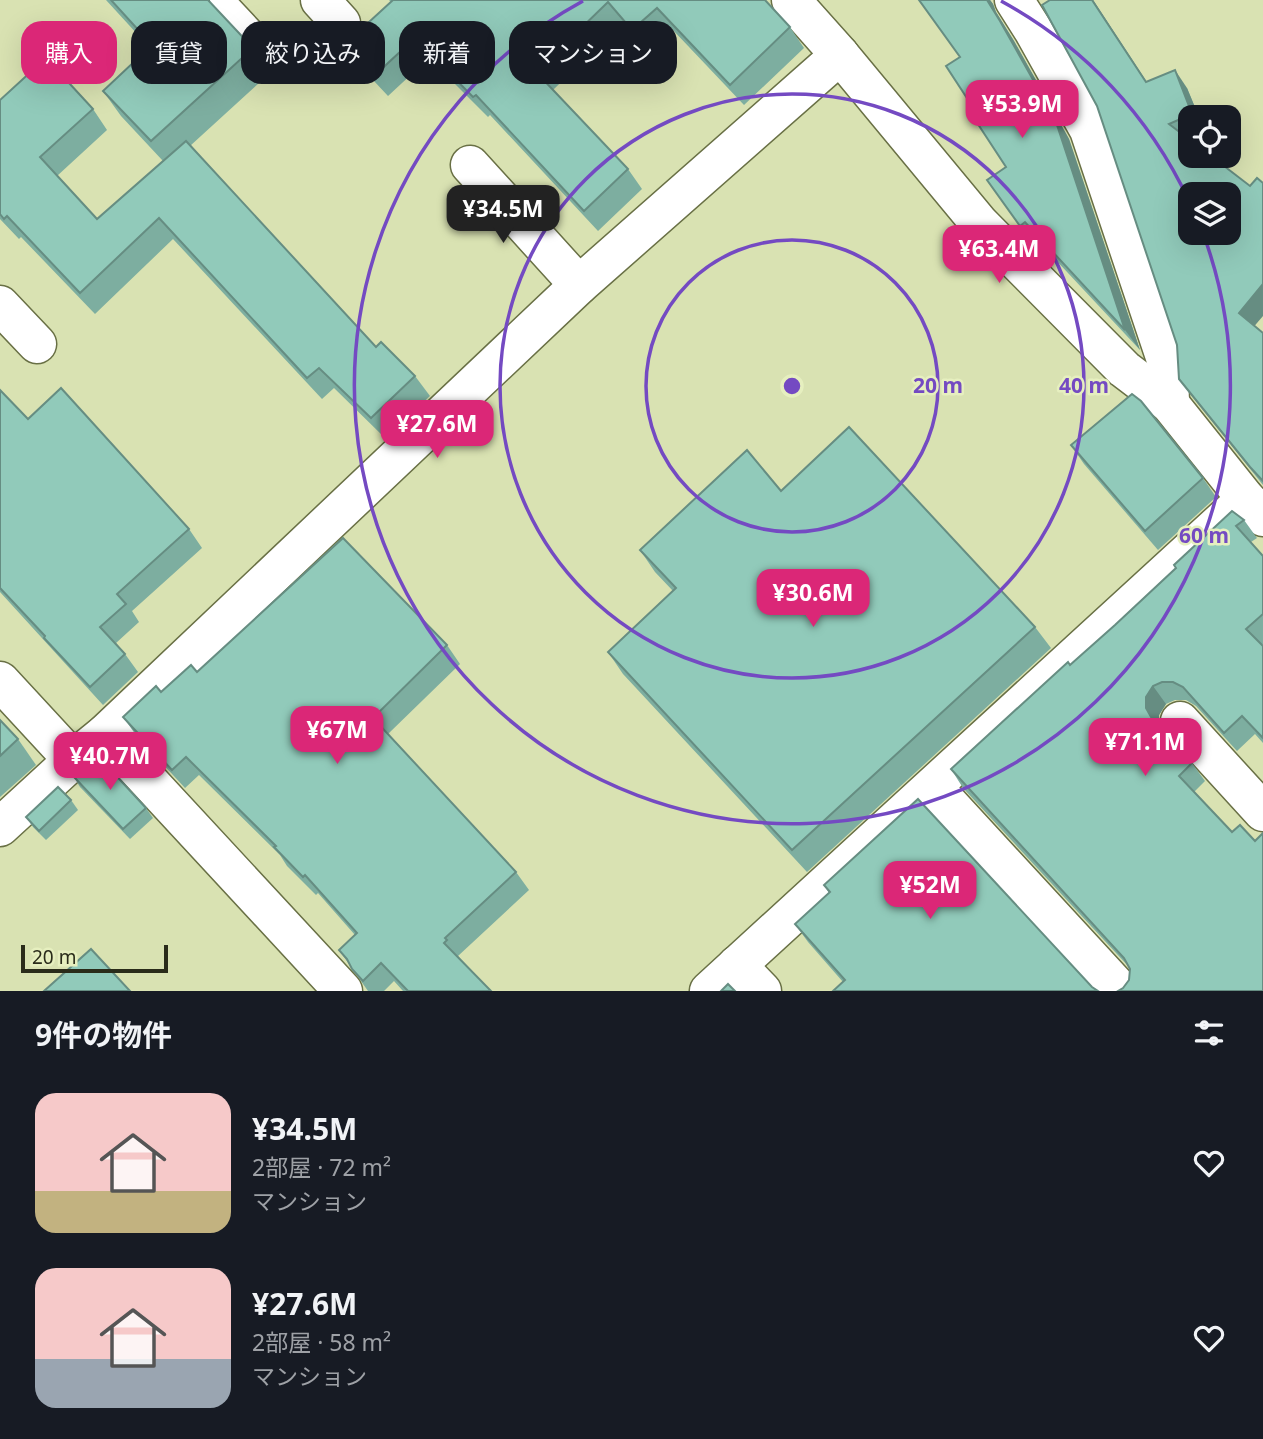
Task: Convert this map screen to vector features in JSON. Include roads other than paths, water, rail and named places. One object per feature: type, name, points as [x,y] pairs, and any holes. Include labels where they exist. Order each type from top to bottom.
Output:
[{"type":"street","points":[[709,991],[750,978],[933,787],[1255,508],[1170,404],[1124,369],[981,223],[791,0]]},
{"type":"street","points":[[1014,0],[1089,130],[1169,369],[1170,404]]},
{"type":"street","points":[[0,827],[104,734],[579,285],[840,55]]},
{"type":"street","points":[[470,165],[579,285]]},
{"type":"street","points":[[0,305],[37,344]]},
{"type":"street","points":[[0,681],[73,760]]},
{"type":"street","points":[[1180,721],[1263,812]]},
{"type":"street","points":[[104,734],[343,991]]},
{"type":"street","points":[[933,787],[1121,991]]},
{"type":"lane","points":[[222,0],[242,21]]}]
